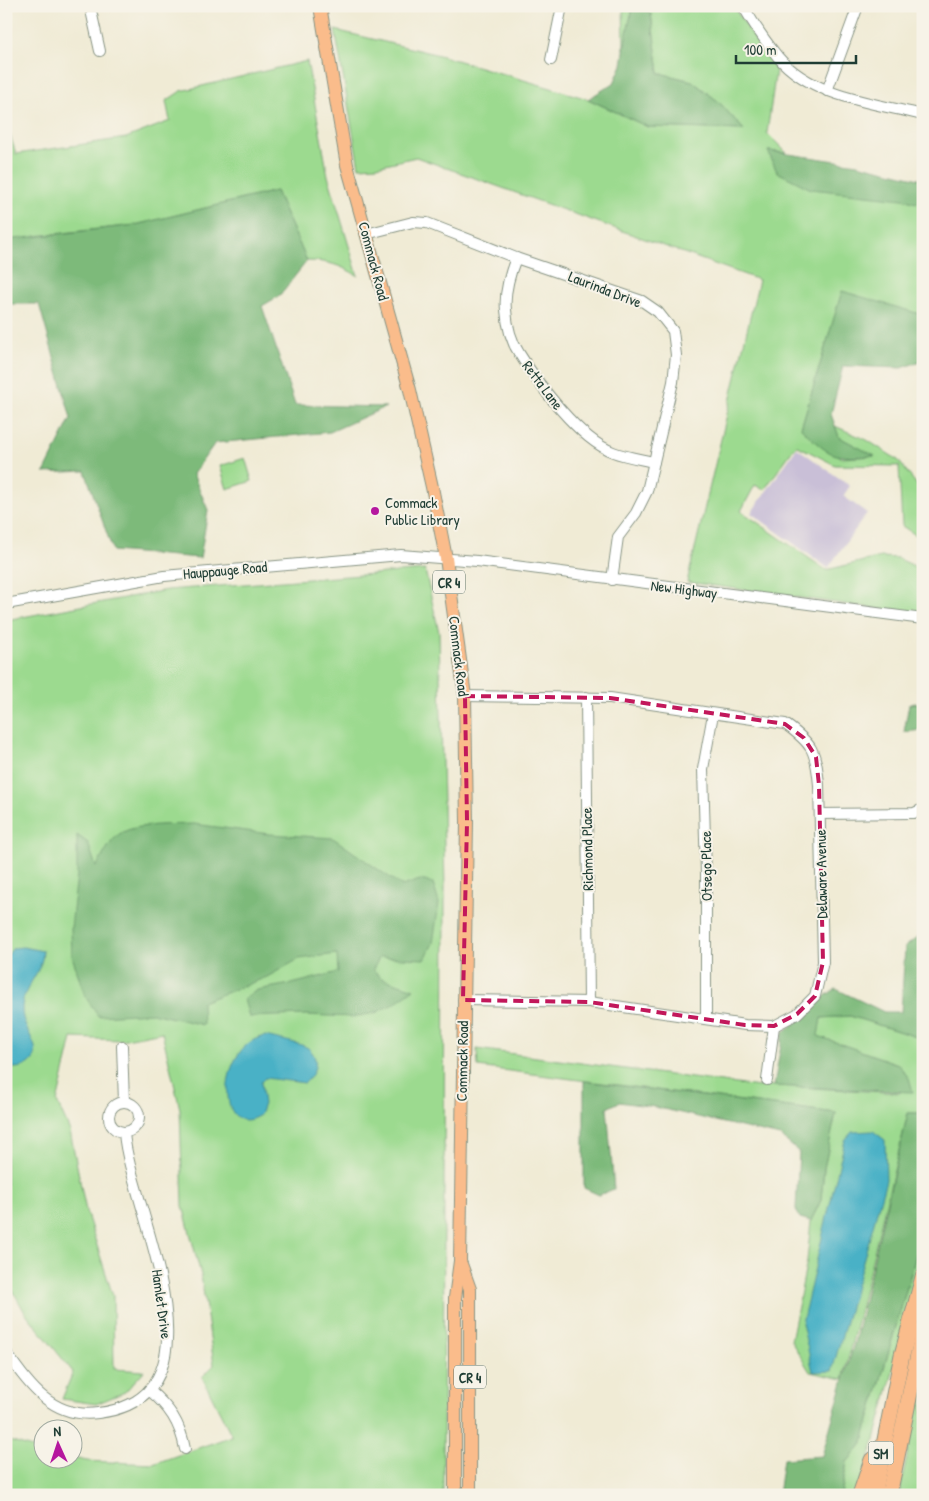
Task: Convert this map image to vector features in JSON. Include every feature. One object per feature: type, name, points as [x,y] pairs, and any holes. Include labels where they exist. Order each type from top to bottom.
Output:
[{"type":"highway","name":"SM","points":[[889,1495],[896,1413],[923,1277]]},
{"type":"highway","name":"SM","points":[[874,1495],[896,1413],[923,1330]]},
{"type":"highway","points":[[860,1495],[896,1413]]},
{"type":"highway","points":[[895,1495],[896,1413]]},
{"type":"main road","name":"Commack Road","points":[[320,6],[347,165],[410,390],[446,558],[464,696],[467,822],[460,1261],[455,1298],[454,1495]]},
{"type":"main road","name":"Commack Road","points":[[460,1261],[470,1289],[470,1495]]},
{"type":"street","points":[[90,6],[100,51]]},
{"type":"street","points":[[551,60],[562,6]]},
{"type":"street","points":[[743,6],[779,58],[801,77],[827,91],[923,115]]},
{"type":"street","points":[[827,91],[858,6]]},
{"type":"street","name":"Laurinda Drive","points":[[366,234],[413,222],[426,223],[516,258],[642,301],[658,312],[673,331],[676,355],[673,382],[647,492],[636,513],[618,537],[612,580]]},
{"type":"street","name":"Retta Lane","points":[[516,258],[510,272],[505,308],[508,327],[518,352],[557,405],[585,436],[612,452],[654,462]]},
{"type":"street","name":"Hauppauge Road","points":[[6,604],[164,576],[401,555],[446,558]]},
{"type":"street","name":"New Highway","points":[[446,558],[923,619]]},
{"type":"street","name":"Delaware Avenue","points":[[463,1000],[589,1002],[745,1025],[774,1026],[797,1014],[815,996],[823,962],[820,814],[816,757],[804,738],[785,724],[658,705],[586,697],[464,696]]},
{"type":"street","name":"Richmond Place","points":[[586,697],[589,1002]]},
{"type":"street","name":"Otsego Place","points":[[706,1019],[706,874],[703,769],[713,714]]},
{"type":"street","points":[[820,814],[914,813],[923,809]]},
{"type":"street","points":[[767,1080],[774,1026]]},
{"type":"street","points":[[122,1046],[124,1102],[136,1109],[138,1117],[137,1124],[124,1133]]},
{"type":"street","name":"Hamlet Drive","points":[[6,1352],[35,1391],[47,1402],[75,1413],[90,1414],[118,1409],[149,1390],[158,1377],[168,1345],[168,1328],[160,1272],[128,1158],[124,1133],[113,1128],[110,1118],[113,1107],[124,1102]]},
{"type":"street","points":[[149,1390],[172,1412],[178,1422],[185,1449]]},
{"type":"highlighted area","points":[[465,696],[610,698],[785,724],[804,738],[816,757],[819,785],[823,962],[815,996],[797,1014],[774,1026],[745,1025],[589,1002],[463,1000],[467,822]]},
{"type":"shaded area","points":[[797,448],[850,486],[843,496],[867,513],[828,568],[751,513]]},
{"type":"green space","points":[[623,6],[633,6],[624,49]]},
{"type":"green space","points":[[633,6],[642,6],[651,14],[659,73],[692,81],[719,102],[744,130],[648,127],[588,99],[614,83],[622,65]]},
{"type":"green space","points":[[642,6],[733,6],[776,70],[767,133],[787,153],[768,151],[923,205],[923,315],[842,292],[801,428],[842,458],[874,456],[839,437],[835,426],[867,440],[898,460],[923,493],[923,540],[902,526],[899,466],[835,465],[798,446],[795,447],[764,490],[755,485],[741,511],[826,570],[881,557],[897,558],[923,570],[923,615],[687,582],[759,280],[416,157],[377,166],[359,167],[335,30],[439,55],[588,99],[648,127],[744,130],[719,102],[692,81],[659,73],[651,14]]},
{"type":"green space","points":[[307,61],[328,176],[358,276],[334,264],[307,261],[276,191],[135,225],[35,236],[6,260],[6,122],[16,154],[126,138],[170,121],[166,101],[181,91]]},
{"type":"green space","points":[[768,151],[857,164],[923,180],[923,205],[903,199],[811,189],[777,172]]},
{"type":"green space","points":[[276,191],[307,261],[279,296],[262,306],[295,405],[386,407],[330,432],[215,443],[193,474],[208,510],[200,558],[113,551],[85,471],[44,473],[71,418],[39,304],[6,304],[6,240],[135,225]]},
{"type":"green space","points":[[842,291],[923,315],[923,360],[902,368],[843,366],[831,414],[839,437],[875,456],[850,457],[834,454],[819,445],[801,428]]},
{"type":"green space","points":[[245,458],[252,481],[227,489],[220,466]]},
{"type":"green space","points":[[425,570],[439,632],[445,889],[443,1495],[6,1495],[6,1440],[32,1448],[32,1468],[82,1468],[82,1460],[153,1464],[232,1436],[202,1377],[214,1365],[201,1275],[183,1206],[180,1109],[162,1032],[121,1040],[72,1038],[57,1102],[70,1131],[86,1211],[113,1296],[114,1369],[144,1371],[125,1392],[96,1404],[62,1399],[73,1372],[24,1311],[6,1278],[6,620],[167,590]]},
{"type":"green space","points":[[923,702],[923,730],[904,732],[909,704]]},
{"type":"green space","points":[[194,824],[269,834],[333,838],[402,886],[420,880],[433,883],[439,903],[433,943],[425,959],[380,957],[373,969],[381,978],[414,989],[394,1004],[375,1013],[353,1017],[306,1015],[249,1017],[244,999],[257,990],[296,983],[338,972],[337,954],[299,959],[267,977],[202,1002],[203,1025],[152,1013],[98,1016],[85,996],[72,956],[71,928],[77,875],[77,835],[88,843],[96,867],[113,839],[121,833],[156,825]]},
{"type":"green space","points":[[923,929],[923,1039],[850,1016],[821,1018],[818,1036],[898,1064],[909,1078],[913,1092],[774,1086],[783,1032],[829,993],[836,989],[884,1012],[901,1012],[905,947],[918,937]]},
{"type":"green space","points":[[850,1016],[923,1039],[923,1087],[921,1091],[923,1092],[923,1113],[908,1113],[843,1379],[810,1372],[791,1341],[807,1261],[811,1221],[821,1200],[824,1168],[836,1113],[478,1067],[477,1049],[759,1087],[759,1085],[900,1093],[898,1064],[817,1036],[821,1018]]},
{"type":"green space","points":[[584,1081],[836,1113],[824,1168],[821,1200],[811,1221],[800,1218],[796,1209],[799,1152],[780,1136],[655,1107],[619,1102],[607,1108],[614,1189],[599,1195],[584,1188]]},
{"type":"green space","points":[[908,1113],[923,1113],[923,1231],[862,1445],[847,1462],[841,1495],[778,1495],[783,1459],[822,1456],[855,1340]]},
{"type":"green space","points":[[923,1231],[923,1259],[873,1447],[856,1495],[841,1495],[847,1462],[862,1445]]},
{"type":"green space","points":[[923,1377],[921,1495],[899,1495]]},
{"type":"water","points":[[23,947],[43,951],[41,964],[25,994],[22,1007],[23,1018],[34,1044],[35,1056],[28,1064],[12,1068],[6,1067],[6,957],[13,948]]},
{"type":"water","points":[[266,1036],[300,1044],[308,1048],[314,1057],[314,1071],[305,1083],[265,1078],[261,1082],[264,1104],[260,1115],[246,1120],[235,1115],[229,1104],[228,1089],[231,1071],[238,1055],[250,1043]]},
{"type":"water","points":[[873,1131],[885,1140],[886,1180],[832,1371],[813,1372],[802,1323],[845,1140],[852,1132]]},
{"type":"place","name":"Commack Public Library","points":[[375,511]]}]
